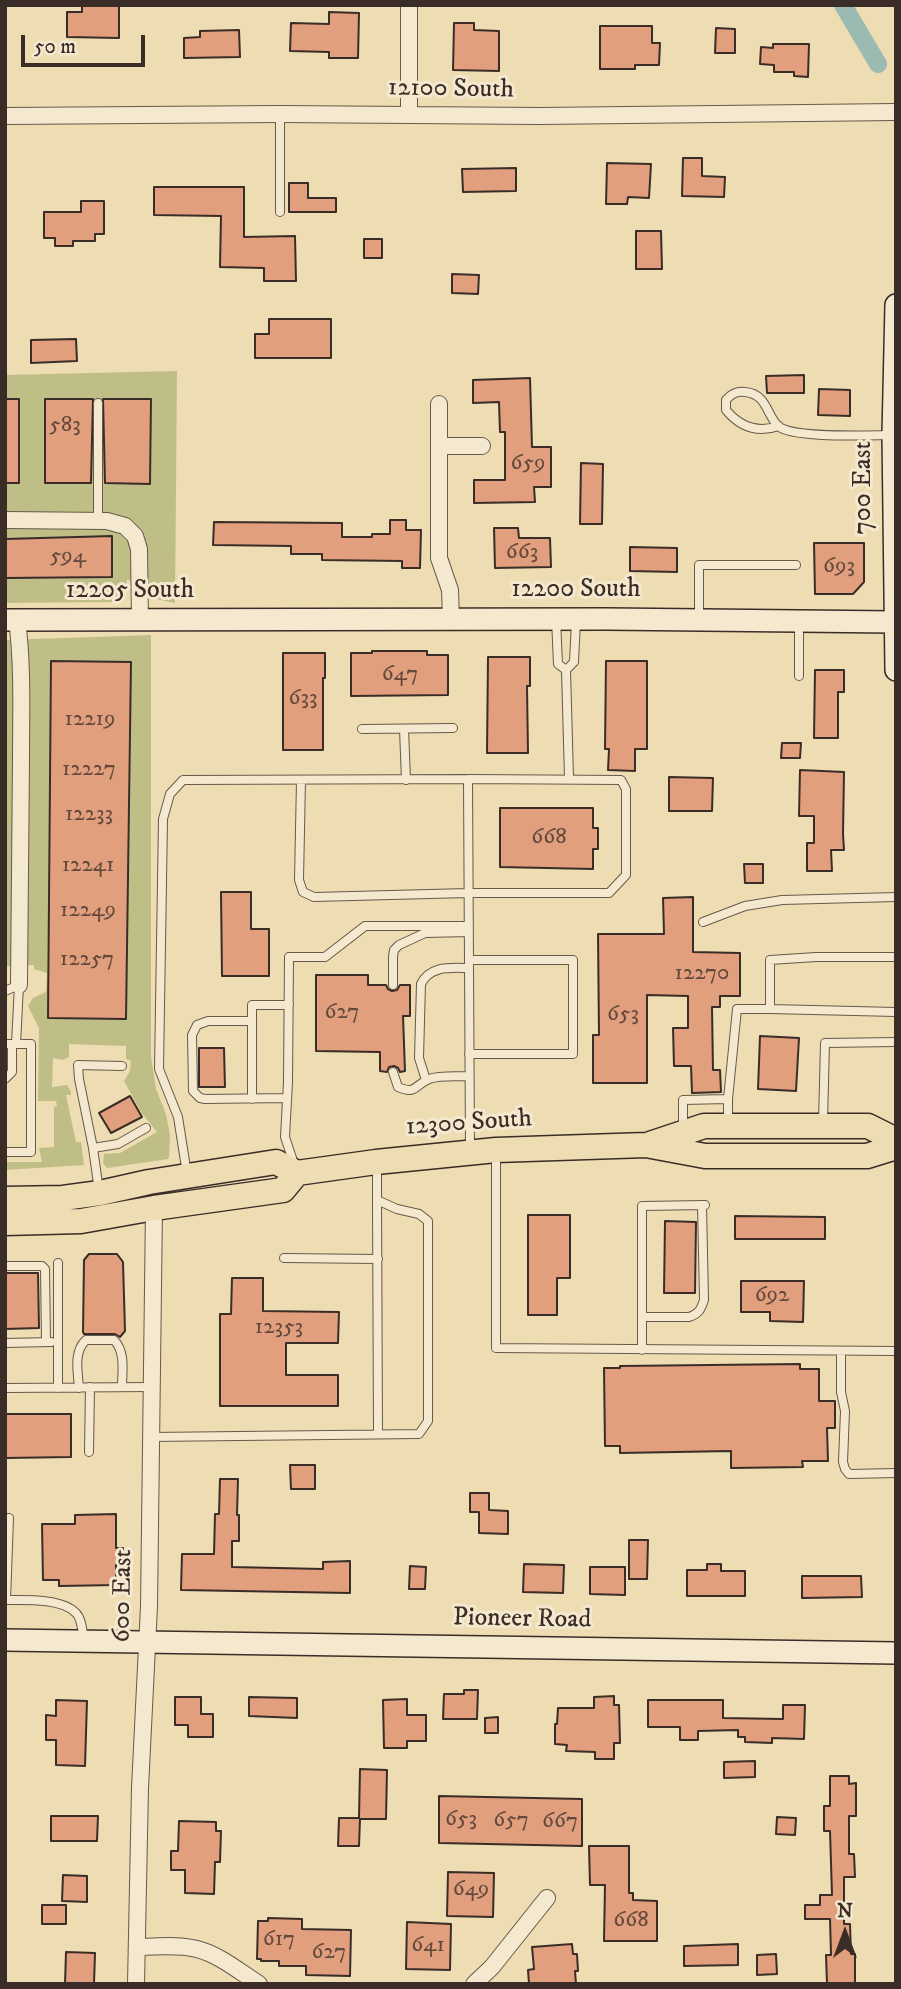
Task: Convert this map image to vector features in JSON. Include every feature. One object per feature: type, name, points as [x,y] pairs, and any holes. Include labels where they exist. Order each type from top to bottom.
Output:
[{"type":"main road","name":"12300 South","points":[[646,1145],[704,1126],[868,1126],[896,1140]]},
{"type":"main road","name":"12300 South","points":[[5,1199],[100,1194],[149,1182],[276,1162],[297,1173],[496,1150],[646,1145],[705,1156],[867,1156],[896,1147]]},
{"type":"main road","name":"12300 South","points":[[5,1223],[81,1221],[283,1190],[297,1173]]},
{"type":"street","points":[[408,5],[409,114]]},
{"type":"street","name":"12100 South","points":[[5,116],[539,116],[896,112]]},
{"type":"street","name":"700 East","points":[[896,305],[893,435],[896,670]]},
{"type":"street","points":[[439,404],[439,558],[450,590],[451,619]]},
{"type":"street","points":[[440,446],[482,446]]},
{"type":"street","points":[[5,520],[98,520],[117,522],[125,526],[137,540],[139,549],[140,621]]},
{"type":"street","name":"12200 South","points":[[256,619],[895,622]]},
{"type":"street","name":"12205 South","points":[[11,620],[256,619]]},
{"type":"street","points":[[11,620],[22,671],[13,697],[21,794],[12,988]]},
{"type":"street","name":"600 East","points":[[136,1984],[140,1788],[148,1643],[154,1208]]},
{"type":"street","name":"Pioneer Road","points":[[5,1640],[896,1653]]},
{"type":"street","points":[[474,1984],[492,1967],[547,1898]]},
{"type":"street","points":[[137,1947],[177,1946],[199,1949],[212,1954],[259,1984]]},
{"type":"lane","points":[[280,114],[280,212]]},
{"type":"lane","points":[[779,426],[765,429],[746,427],[726,410],[726,400],[734,393],[752,393],[761,399],[779,426],[791,431],[893,435]]},
{"type":"lane","points":[[98,403],[98,520]]},
{"type":"lane","points":[[699,620],[699,565],[796,565]]},
{"type":"lane","points":[[566,619],[558,664],[566,670]]},
{"type":"lane","points":[[566,619],[575,662],[566,670],[569,778]]},
{"type":"lane","points":[[799,621],[799,676]]},
{"type":"lane","points":[[362,729],[453,728]]},
{"type":"lane","points":[[404,729],[406,780]]},
{"type":"lane","points":[[187,1177],[178,1117],[159,1069],[163,819],[170,794],[183,780],[569,778],[621,780],[626,789],[626,875],[609,893],[314,897],[303,892],[299,880],[300,780]]},
{"type":"lane","points":[[468,779],[470,1152]]},
{"type":"lane","points":[[703,922],[745,906],[782,900],[896,897]]},
{"type":"lane","points":[[297,1173],[285,1137],[289,957],[325,957],[365,926],[469,929]]},
{"type":"lane","points":[[393,985],[394,950],[399,945],[425,933],[469,929]]},
{"type":"lane","points":[[770,1009],[771,960],[896,957]]},
{"type":"lane","points":[[426,1080],[419,1058],[421,984],[432,970],[469,964],[573,960],[573,1054],[469,1054]]},
{"type":"lane","points":[[5,1079],[12,1072],[12,988]]},
{"type":"lane","points":[[252,1099],[252,1004],[289,1004]]},
{"type":"lane","points":[[728,1126],[737,1009],[896,1012]]},
{"type":"lane","points":[[252,1021],[208,1021],[197,1025],[192,1035],[192,1087],[195,1095],[205,1099],[287,1098]]},
{"type":"lane","points":[[823,1125],[825,1043],[896,1042]]},
{"type":"lane","points":[[5,1152],[31,1152],[31,1044],[11,1044]]},
{"type":"lane","points":[[100,1194],[78,1065],[122,1066]]},
{"type":"lane","points":[[393,1072],[396,1084],[403,1089],[415,1090],[426,1080],[469,1076]]},
{"type":"lane","points":[[683,1132],[683,1100],[728,1099]]},
{"type":"lane","points":[[93,1148],[118,1144],[146,1128]]},
{"type":"lane","points":[[496,1150],[496,1348],[896,1351]]},
{"type":"lane","points":[[376,1162],[378,1434]]},
{"type":"lane","points":[[150,1437],[419,1434],[428,1421],[428,1221],[419,1213],[397,1209],[377,1200]]},
{"type":"lane","points":[[642,1317],[689,1317],[696,1315],[701,1308],[704,1300],[703,1205],[642,1206],[642,1317],[642,1349]]},
{"type":"lane","points":[[284,1258],[378,1259]]},
{"type":"lane","points":[[58,1263],[58,1388]]},
{"type":"lane","points":[[5,1266],[42,1266],[45,1269],[46,1342]]},
{"type":"lane","points":[[79,1388],[78,1352],[86,1340],[114,1340],[120,1346],[121,1387]]},
{"type":"lane","points":[[5,1343],[58,1342]]},
{"type":"lane","points":[[841,1351],[845,1469],[849,1474],[896,1473]]},
{"type":"lane","points":[[89,1452],[90,1387]]},
{"type":"lane","points":[[5,1388],[152,1387]]},
{"type":"lane","points":[[9,1518],[6,1600],[67,1605],[78,1614],[85,1642]]},
{"type":"shaded area","points":[[177,371],[175,603],[156,599],[148,582],[127,580],[125,594],[115,602],[5,603],[5,375]]},
{"type":"shaded area","points":[[151,635],[151,1057],[156,1089],[166,1114],[170,1135],[169,1157],[107,1168],[103,1163],[104,1154],[120,1153],[157,1132],[141,1112],[124,1081],[130,1071],[131,1061],[126,1059],[126,1046],[69,1044],[69,1057],[63,1060],[53,1058],[52,1087],[67,1085],[71,1092],[71,1095],[66,1095],[76,1142],[81,1142],[84,1165],[5,1170],[5,1162],[42,1162],[39,1148],[54,1147],[54,1107],[57,1106],[56,1101],[38,1101],[39,1028],[28,1006],[33,998],[46,992],[47,973],[34,969],[34,965],[5,966],[5,640]]},
{"type":"building","points":[[82,5],[119,6],[119,38],[67,37],[67,12],[82,12]]},
{"type":"building","points":[[329,12],[359,13],[358,58],[329,58],[329,52],[290,51],[291,23],[329,24]]},
{"type":"building","points":[[454,23],[474,23],[474,30],[499,31],[499,71],[453,70]]},
{"type":"building","points":[[600,26],[652,26],[652,43],[660,43],[659,65],[635,65],[635,69],[600,69]]},
{"type":"building","points":[[716,28],[735,29],[735,53],[715,53]]},
{"type":"building","points":[[239,30],[240,57],[184,58],[184,38],[200,37],[200,31]]},
{"type":"building","points":[[773,44],[809,44],[808,77],[794,76],[794,72],[774,72],[774,65],[760,64],[761,47],[773,48]]},
{"type":"building","points":[[683,158],[702,158],[702,176],[725,177],[724,197],[682,196]]},
{"type":"building","points":[[607,163],[651,164],[649,198],[628,197],[627,204],[606,204]]},
{"type":"building","points":[[516,168],[516,191],[463,192],[462,169]]},
{"type":"building","points":[[289,183],[308,183],[308,198],[336,198],[336,212],[289,212]]},
{"type":"building","points":[[154,187],[244,187],[244,237],[295,236],[296,281],[264,281],[264,268],[220,267],[221,216],[154,215]]},
{"type":"building","points":[[81,201],[104,201],[104,234],[95,234],[95,241],[73,241],[73,246],[55,246],[55,238],[44,238],[44,212],[81,212]]},
{"type":"building","points":[[636,231],[661,231],[662,269],[636,269]]},
{"type":"building","points":[[364,239],[382,239],[382,258],[364,258]]},
{"type":"building","points":[[452,274],[479,275],[478,294],[452,293]]},
{"type":"building","points":[[269,319],[331,319],[331,358],[255,358],[255,334],[269,334]]},
{"type":"building","points":[[76,339],[77,361],[31,363],[31,340]]},
{"type":"building","points":[[804,375],[804,393],[767,393],[766,376]]},
{"type":"building","points":[[530,378],[532,447],[551,447],[551,487],[534,487],[535,502],[474,503],[474,480],[505,480],[505,432],[500,432],[499,402],[473,403],[473,380]]},
{"type":"building","points":[[819,389],[850,390],[850,416],[818,415]]},
{"type":"building","points":[[5,399],[19,399],[19,483],[5,483]]},
{"type":"building","points":[[45,399],[93,399],[91,483],[45,483]]},
{"type":"building","points":[[103,399],[151,399],[150,484],[105,483]]},
{"type":"building","points":[[581,463],[603,464],[602,524],[580,524]]},
{"type":"building","points":[[390,520],[406,520],[406,530],[421,530],[420,568],[402,568],[402,561],[322,560],[322,554],[291,554],[291,546],[213,545],[214,522],[342,523],[342,537],[372,537],[372,534],[390,534]]},
{"type":"building","points":[[494,528],[518,528],[519,538],[550,538],[551,567],[495,568]]},
{"type":"building","points":[[112,536],[112,577],[5,578],[5,539]]},
{"type":"building","points":[[814,543],[864,543],[864,582],[853,594],[815,594]]},
{"type":"building","points":[[630,547],[677,548],[677,572],[630,571]]},
{"type":"building","points":[[427,651],[427,655],[448,655],[448,695],[351,696],[351,653]]},
{"type":"building","points":[[283,653],[325,653],[323,750],[283,750]]},
{"type":"building","points":[[488,657],[530,657],[530,686],[527,686],[528,753],[487,753]]},
{"type":"building","points":[[51,661],[131,662],[126,1019],[48,1018]]},
{"type":"building","points":[[606,661],[647,661],[647,749],[635,749],[635,771],[608,770],[609,749],[605,749]]},
{"type":"building","points":[[815,670],[844,670],[844,692],[838,692],[838,738],[814,738]]},
{"type":"building","points":[[782,743],[801,743],[800,758],[781,758]]},
{"type":"building","points":[[800,770],[844,772],[844,850],[831,850],[832,871],[807,871],[807,843],[814,843],[814,816],[799,816]]},
{"type":"building","points":[[669,777],[713,778],[712,811],[669,811]]},
{"type":"building","points":[[500,808],[593,808],[593,828],[598,828],[598,849],[593,849],[593,869],[500,867]]},
{"type":"building","points":[[744,864],[763,864],[763,883],[745,883]]},
{"type":"building","points":[[221,892],[251,892],[251,929],[269,929],[269,976],[222,976]]},
{"type":"building","points":[[693,897],[693,952],[740,953],[740,996],[720,996],[720,1007],[712,1007],[713,1070],[720,1070],[721,1092],[692,1093],[691,1066],[674,1066],[673,1028],[688,1028],[688,996],[647,995],[647,1083],[593,1083],[593,1035],[599,1035],[598,934],[664,934],[663,898]]},
{"type":"building","points":[[316,975],[368,975],[368,985],[386,985],[392,991],[397,990],[400,985],[410,985],[410,1016],[403,1016],[405,1071],[400,1072],[394,1066],[389,1067],[387,1072],[380,1071],[380,1052],[316,1051]]},
{"type":"building","points":[[760,1036],[799,1038],[796,1091],[758,1089]]},
{"type":"building","points":[[199,1048],[224,1048],[225,1087],[199,1087]]},
{"type":"building","points":[[130,1096],[142,1117],[111,1133],[99,1113]]},
{"type":"building","points":[[528,1215],[570,1215],[570,1278],[557,1278],[557,1315],[528,1315]]},
{"type":"building","points":[[735,1216],[825,1217],[825,1239],[735,1239]]},
{"type":"building","points":[[665,1221],[696,1222],[695,1293],[664,1293]]},
{"type":"building","points":[[89,1254],[117,1254],[123,1262],[125,1331],[120,1337],[115,1334],[83,1332],[84,1260]]},
{"type":"building","points":[[5,1273],[38,1273],[39,1328],[5,1329]]},
{"type":"building","points":[[232,1278],[263,1278],[263,1311],[339,1312],[338,1343],[286,1343],[286,1375],[338,1375],[338,1406],[220,1406],[220,1314],[231,1314]]},
{"type":"building","points":[[741,1281],[804,1281],[803,1322],[770,1321],[770,1312],[741,1312]]},
{"type":"building","points":[[800,1364],[800,1369],[819,1369],[819,1401],[835,1401],[835,1428],[827,1428],[828,1461],[802,1461],[803,1467],[731,1468],[731,1451],[620,1453],[620,1446],[605,1446],[604,1368]]},
{"type":"building","points":[[5,1414],[71,1414],[71,1457],[5,1458]]},
{"type":"building","points":[[290,1465],[315,1465],[315,1489],[291,1489]]},
{"type":"building","points":[[220,1479],[238,1479],[239,1541],[232,1541],[232,1567],[323,1569],[323,1562],[350,1561],[350,1593],[181,1590],[182,1554],[214,1554],[215,1514],[219,1514]]},
{"type":"building","points":[[470,1493],[489,1493],[489,1510],[508,1511],[508,1534],[479,1533],[479,1512],[470,1512]]},
{"type":"building","points":[[116,1514],[116,1548],[123,1548],[124,1565],[116,1565],[116,1585],[59,1586],[59,1580],[43,1580],[42,1524],[75,1524],[75,1515]]},
{"type":"building","points":[[629,1540],[648,1540],[647,1579],[629,1579]]},
{"type":"building","points":[[524,1564],[564,1565],[563,1593],[523,1592]]},
{"type":"building","points":[[707,1564],[721,1564],[721,1571],[745,1571],[745,1596],[687,1596],[687,1570],[707,1570]]},
{"type":"building","points":[[410,1566],[426,1567],[425,1589],[409,1589]]},
{"type":"building","points":[[590,1567],[625,1567],[625,1595],[590,1594]]},
{"type":"building","points":[[802,1576],[861,1576],[862,1597],[802,1598]]},
{"type":"building","points":[[464,1690],[478,1690],[477,1719],[443,1719],[444,1694],[464,1694]]},
{"type":"building","points":[[614,1696],[614,1705],[619,1705],[620,1743],[614,1743],[614,1759],[595,1759],[595,1752],[566,1751],[567,1745],[555,1744],[558,1708],[594,1708],[594,1697]]},
{"type":"building","points":[[175,1697],[201,1697],[201,1714],[213,1714],[213,1737],[188,1737],[188,1725],[175,1725]]},
{"type":"building","points":[[249,1697],[297,1698],[297,1718],[249,1716]]},
{"type":"building","points":[[407,1699],[407,1715],[426,1715],[426,1741],[407,1741],[407,1748],[384,1748],[383,1700]]},
{"type":"building","points":[[56,1700],[87,1701],[85,1766],[56,1765],[56,1740],[46,1740],[46,1715],[56,1716]]},
{"type":"building","points":[[648,1700],[723,1700],[723,1718],[783,1719],[783,1705],[805,1705],[804,1739],[772,1738],[772,1743],[745,1742],[745,1737],[738,1737],[738,1730],[698,1731],[698,1740],[680,1740],[680,1727],[648,1727]]},
{"type":"building","points":[[498,1717],[498,1733],[485,1733],[485,1718]]},
{"type":"building","points":[[755,1761],[755,1777],[724,1778],[724,1762]]},
{"type":"building","points":[[360,1769],[387,1770],[386,1819],[360,1819],[359,1846],[338,1846],[339,1818],[359,1818]]},
{"type":"building","points":[[830,1776],[849,1776],[849,1784],[856,1783],[856,1816],[849,1816],[849,1854],[854,1854],[855,1877],[844,1877],[844,1924],[850,1924],[851,1954],[855,1954],[855,1984],[827,1984],[826,1955],[831,1955],[830,1919],[805,1919],[805,1905],[820,1905],[820,1895],[832,1895],[830,1831],[824,1831],[824,1806],[830,1806]]},
{"type":"building","points":[[439,1796],[582,1799],[582,1846],[439,1843]]},
{"type":"building","points":[[51,1816],[98,1816],[97,1841],[51,1841]]},
{"type":"building","points":[[777,1817],[796,1818],[795,1835],[776,1834]]},
{"type":"building","points":[[179,1821],[216,1822],[216,1831],[221,1831],[220,1862],[215,1862],[214,1894],[185,1893],[185,1870],[171,1870],[171,1851],[178,1851]]},
{"type":"building","points":[[589,1846],[629,1846],[629,1893],[633,1893],[633,1900],[657,1901],[657,1941],[604,1941],[605,1885],[590,1885]]},
{"type":"building","points":[[448,1872],[494,1873],[493,1917],[447,1916]]},
{"type":"building","points":[[63,1875],[87,1876],[87,1902],[62,1901]]},
{"type":"building","points":[[42,1905],[66,1905],[66,1924],[42,1924]]},
{"type":"building","points":[[268,1918],[302,1919],[302,1929],[351,1930],[350,1976],[306,1975],[306,1966],[279,1966],[279,1961],[257,1959],[258,1921],[268,1921]]},
{"type":"building","points":[[407,1922],[451,1924],[450,1970],[406,1969]]},
{"type":"building","points":[[572,1944],[573,1954],[577,1954],[576,1984],[529,1984],[528,1970],[534,1969],[532,1947]]},
{"type":"building","points":[[738,1944],[738,1965],[684,1966],[684,1946]]},
{"type":"building","points":[[66,1952],[95,1953],[94,1984],[65,1984]]},
{"type":"building","points":[[776,1954],[777,1974],[757,1975],[757,1955]]},
{"type":"waterway","points":[[843,5],[878,64]]}]
